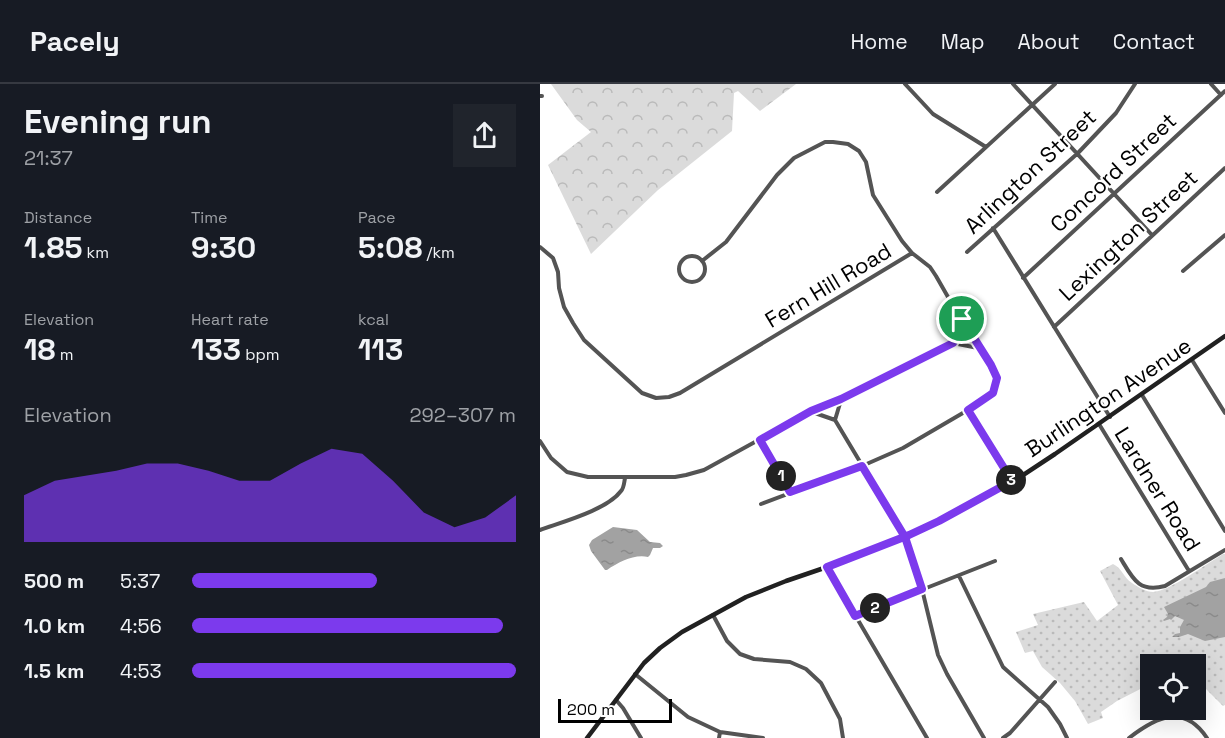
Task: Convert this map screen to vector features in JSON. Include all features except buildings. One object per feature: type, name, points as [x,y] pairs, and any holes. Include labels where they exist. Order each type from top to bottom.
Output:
[{"type":"main road","name":"Burlington Avenue","points":[[587,738],[634,674],[651,655],[668,642],[746,597],[905,537],[1012,481],[1110,417],[1225,336]]},
{"type":"street","points":[[905,84],[933,114],[986,147]]},
{"type":"street","points":[[1013,84],[1152,235]]},
{"type":"street","points":[[937,192],[1055,84]]},
{"type":"street","name":"Arlington Street","points":[[967,252],[1078,153],[1112,118],[1135,84]]},
{"type":"street","points":[[1211,84],[1223,93]]},
{"type":"street","name":"Concord Street","points":[[1023,278],[1223,93]]},
{"type":"street","points":[[702,261],[726,243],[777,176],[794,158],[825,142],[833,141],[848,144],[859,151],[866,162],[873,195],[912,254]]},
{"type":"street","name":"Lexington Street","points":[[1054,327],[1225,168]]},
{"type":"street","points":[[993,228],[1110,417]]},
{"type":"street","points":[[1183,271],[1225,235]]},
{"type":"street","name":"Fern Hill Road","points":[[540,247],[553,258],[558,272],[564,307],[584,340],[642,393],[656,398],[680,393],[912,254],[930,267],[991,365],[997,378],[993,393],[903,448],[761,504]]},
{"type":"street","points":[[692,256],[702,261],[705,273],[700,280],[691,283],[682,278],[679,267],[683,260],[692,256]]},
{"type":"street","points":[[953,343],[962,319]]},
{"type":"street","points":[[540,441],[551,459],[567,472],[588,477],[686,475],[704,470],[811,411],[841,399],[953,343],[979,348]]},
{"type":"street","points":[[1192,360],[1225,413]]},
{"type":"street","points":[[1142,395],[1225,531]]},
{"type":"street","points":[[835,420],[841,399]]},
{"type":"street","points":[[968,410],[1012,481]]},
{"type":"street","points":[[811,411],[835,420],[905,537],[922,589],[935,648],[941,663],[984,738]]},
{"type":"street","name":"Lardner Road","points":[[1099,424],[1189,572]]},
{"type":"street","points":[[760,440],[790,492]]},
{"type":"street","points":[[540,530],[599,508],[611,501],[623,490],[625,478]]},
{"type":"street","points":[[1121,559],[1138,584],[1147,588],[1157,588],[1166,586],[1225,550]]},
{"type":"street","points":[[855,616],[995,561]]},
{"type":"street","points":[[827,567],[927,738]]},
{"type":"street","points":[[959,576],[1003,667],[1053,713],[1067,738]]},
{"type":"street","points":[[713,615],[727,641],[740,654],[754,659],[790,662],[806,669],[821,683],[840,719],[843,738]]},
{"type":"street","points":[[634,674],[688,717],[720,732],[764,738]]},
{"type":"street","points":[[1003,738],[1055,682]]},
{"type":"street","points":[[616,700],[641,738]]},
{"type":"street","points":[[1129,738],[1158,720],[1175,716],[1191,721],[1207,738]]},
{"type":"street","points":[[719,738],[720,732]]},
{"type":"green space","points":[[551,84],[796,84],[760,111],[738,91],[734,93],[732,131],[658,190],[591,254],[548,165],[591,132],[577,120]]},
{"type":"green space","points":[[1225,554],[1225,705],[1223,706],[1206,689],[1206,654],[1140,654],[1140,689],[1101,712],[1103,718],[1088,724],[1075,701],[1042,667],[1033,651],[1025,653],[1016,632],[1038,625],[1033,614],[1084,602],[1097,621],[1118,605],[1100,571],[1113,564],[1134,585],[1145,590],[1153,592],[1179,582]]},
{"type":"water","points":[[613,527],[637,530],[650,542],[660,543],[663,546],[653,548],[648,557],[632,558],[605,570],[589,545],[592,540]]},
{"type":"water","points":[[1225,578],[1225,637],[1205,641],[1188,634],[1172,637],[1180,633],[1184,620],[1175,616],[1171,620],[1164,621],[1168,614],[1164,607],[1206,587],[1210,582]]},
{"type":"route","points":[[962,319],[953,343],[841,399],[811,411],[760,440],[790,492],[862,466],[905,537],[922,589],[855,616],[827,567],[905,537],[972,504],[1012,481],[968,410],[993,393],[997,378],[962,319]]}]
